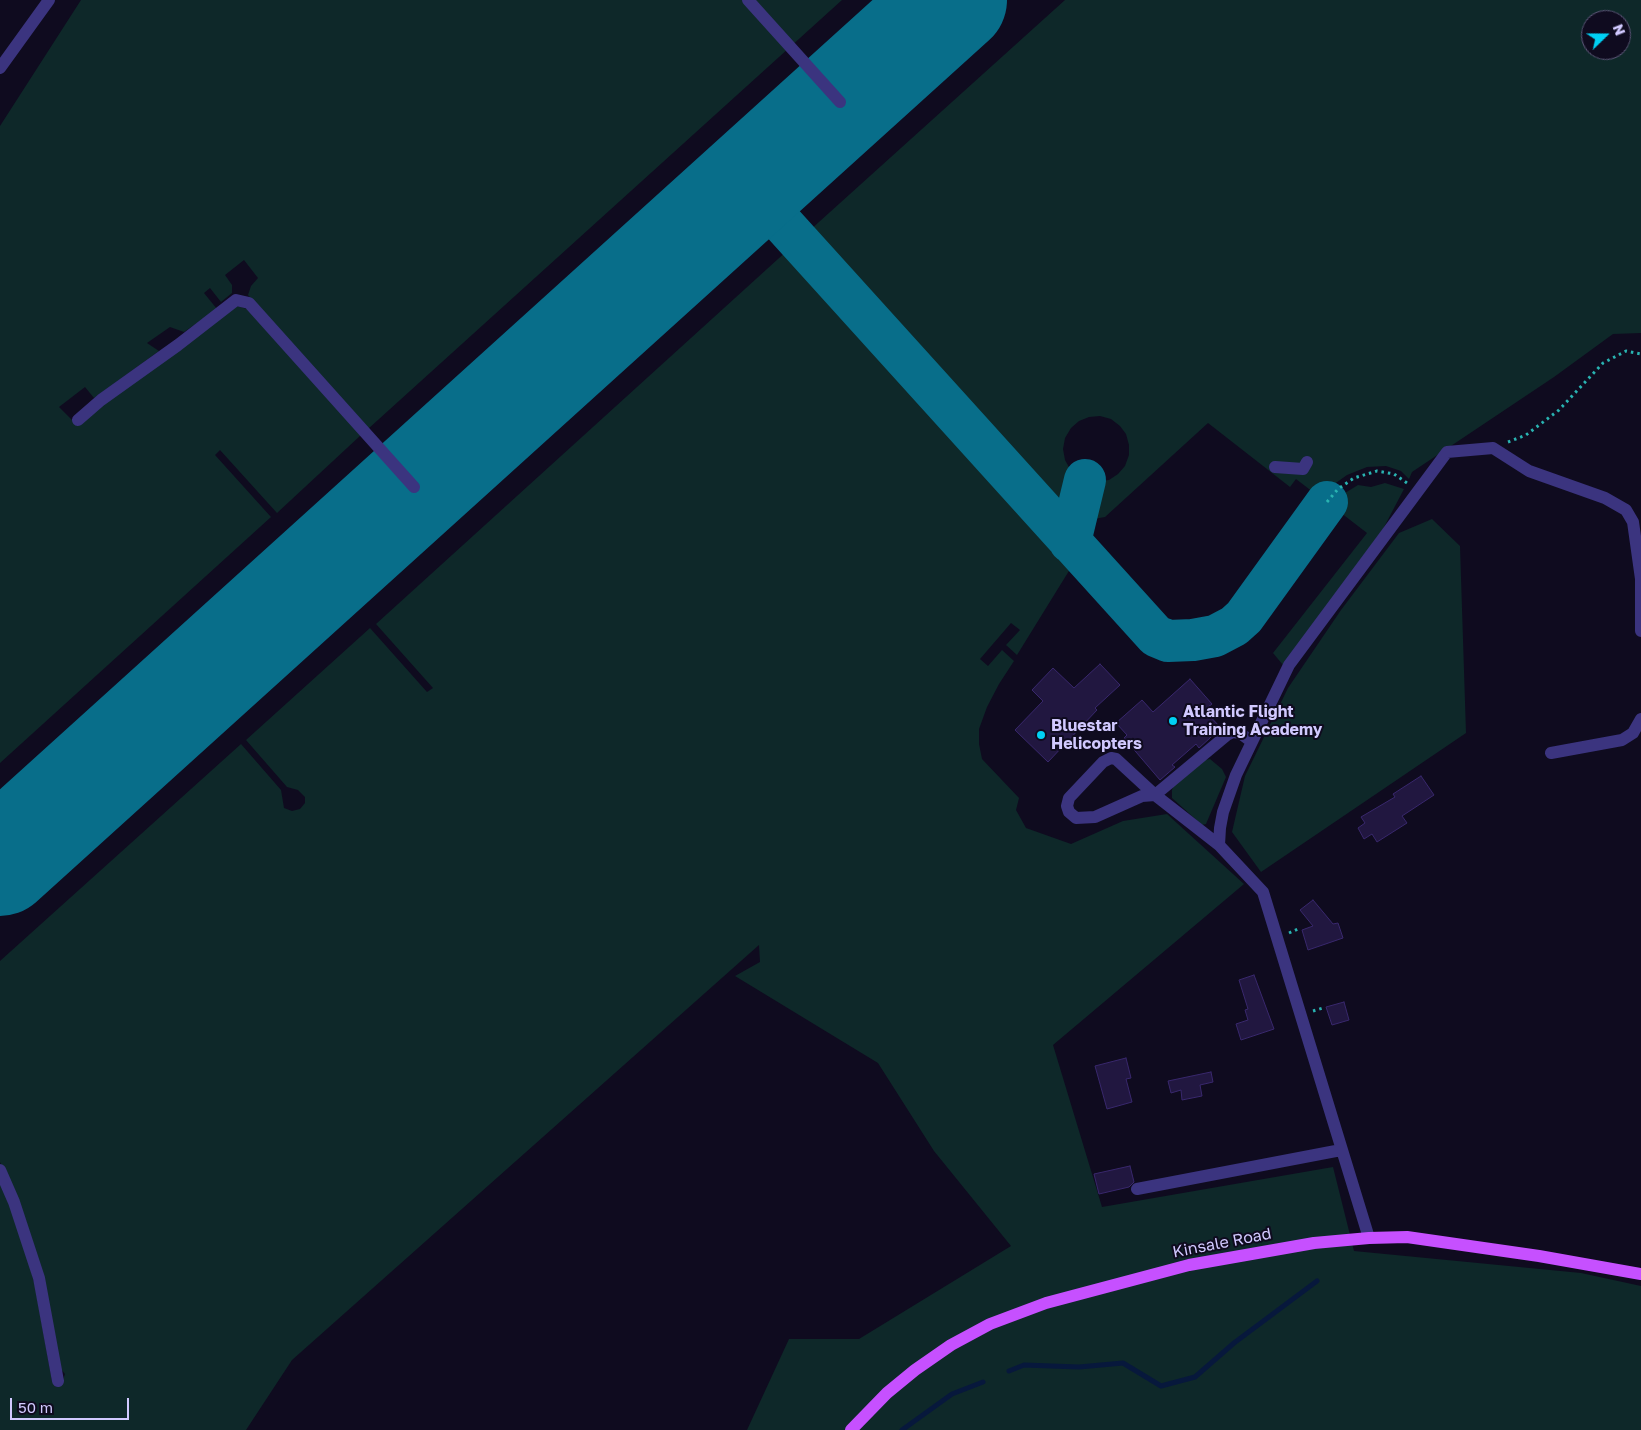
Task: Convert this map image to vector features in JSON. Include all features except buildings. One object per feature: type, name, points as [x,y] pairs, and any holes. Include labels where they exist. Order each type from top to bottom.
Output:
[{"type":"main road","name":"Kinsale Road","points":[[851,1430],[887,1393],[915,1370],[951,1345],[990,1324],[1046,1303],[1189,1265],[1314,1243],[1368,1238],[1407,1237],[1480,1247],[1641,1274]]},
{"type":"street","points":[[0,68],[49,0]]},
{"type":"street","points":[[748,0],[840,102]]},
{"type":"street","points":[[78,420],[101,400],[178,345],[236,300],[249,303],[414,487]]},
{"type":"street","points":[[1219,845],[1223,812],[1236,775],[1289,665],[1447,452],[1493,448],[1529,471],[1605,498],[1626,510],[1633,522],[1641,579],[1641,631]]},
{"type":"street","points":[[1277,465],[1303,469],[1307,462]]},
{"type":"street","points":[[1551,752],[1622,740],[1633,733],[1641,718]]},
{"type":"street","points":[[1252,742],[1240,733],[1233,732],[1155,795],[1142,796],[1096,817],[1076,818],[1067,806],[1069,798],[1103,762],[1111,758],[1116,759],[1155,795],[1219,845],[1263,892],[1368,1238]]},
{"type":"street","points":[[1137,1189],[1341,1150]]},
{"type":"street","points":[[0,1170],[14,1202],[39,1278],[58,1381]]},
{"type":"path","points":[[1493,448],[1526,435],[1559,410],[1603,363],[1626,351],[1641,354]]},
{"type":"path","points":[[1326,502],[1338,489],[1354,478],[1377,471],[1394,474],[1407,483],[1416,494]]},
{"type":"green space","points":[[81,0],[842,0],[368,429],[248,295],[251,286],[258,278],[244,260],[225,275],[232,285],[232,293],[221,302],[210,288],[204,293],[217,309],[184,332],[170,327],[147,343],[159,351],[94,398],[85,387],[59,407],[78,426],[102,404],[234,305],[247,309],[361,435],[277,513],[220,450],[215,455],[271,517],[0,763],[0,126]]},
{"type":"green space","points":[[1065,0],[1641,0],[1641,333],[1613,334],[1554,377],[1412,472],[1409,479],[1401,471],[1386,466],[1367,467],[1347,475],[1333,485],[1322,499],[1296,479],[1290,487],[1208,423],[1105,517],[1082,521],[1093,482],[1109,480],[1118,474],[1125,466],[1129,455],[1126,434],[1120,426],[1111,419],[1100,416],[1089,417],[1079,421],[1071,428],[1065,438],[1063,449],[1065,460],[1078,477],[1078,484],[1069,517],[1060,513],[809,231]]},
{"type":"green space","points":[[789,249],[1072,566],[1017,655],[1006,645],[1020,630],[1011,623],[980,659],[988,666],[1002,650],[1014,661],[987,707],[979,729],[979,744],[982,759],[1019,798],[1016,810],[1026,828],[1071,844],[1123,821],[1167,814],[1244,884],[1053,1045],[1102,1207],[1333,1167],[1354,1251],[1581,1273],[1641,1286],[1641,1430],[747,1430],[789,1339],[859,1339],[1011,1246],[934,1151],[878,1063],[735,976],[760,962],[759,945],[292,1360],[246,1430],[0,1430],[0,1182],[20,1230],[35,1286],[52,1381],[56,1387],[61,1385],[65,1374],[60,1368],[54,1348],[40,1272],[26,1221],[0,1162],[0,961],[241,744],[281,790],[284,808],[292,811],[300,809],[305,803],[305,797],[298,790],[287,787],[246,740],[370,628],[427,692],[433,688],[376,624]]},
{"type":"green space","points":[[1385,483],[1404,489],[1383,529],[1283,665],[1273,653],[1367,533],[1332,506],[1345,493],[1358,485],[1371,487]]},
{"type":"green space","points":[[1432,519],[1460,546],[1466,733],[1261,872],[1232,832],[1245,776],[1288,688],[1341,610],[1399,533]]},
{"type":"green space","points":[[1210,759],[1222,769],[1226,777],[1206,824],[1202,825],[1172,798],[1172,790],[1173,787],[1205,760]]},
{"type":"waterway","points":[[1009,1371],[1024,1365],[1079,1367],[1123,1363],[1161,1386],[1195,1377],[1234,1343],[1317,1281]]},
{"type":"waterway","points":[[902,1430],[952,1394],[983,1382]]},
{"type":"taxiway","points":[[775,215],[771,195],[772,179],[779,157]]},
{"type":"taxiway","points":[[719,212],[745,205],[761,208],[775,215],[1156,636],[1168,641],[1193,640],[1215,636],[1234,626],[1244,617],[1327,502]]},
{"type":"taxiway","points":[[1070,542],[1085,480]]},
{"type":"runway","points":[[0,862],[953,0]]},
{"type":"place","name":"Atlantic Flight Training Academy","points":[[1173,721]]},
{"type":"place","name":"Bluestar Helicopters","points":[[1041,735]]}]
